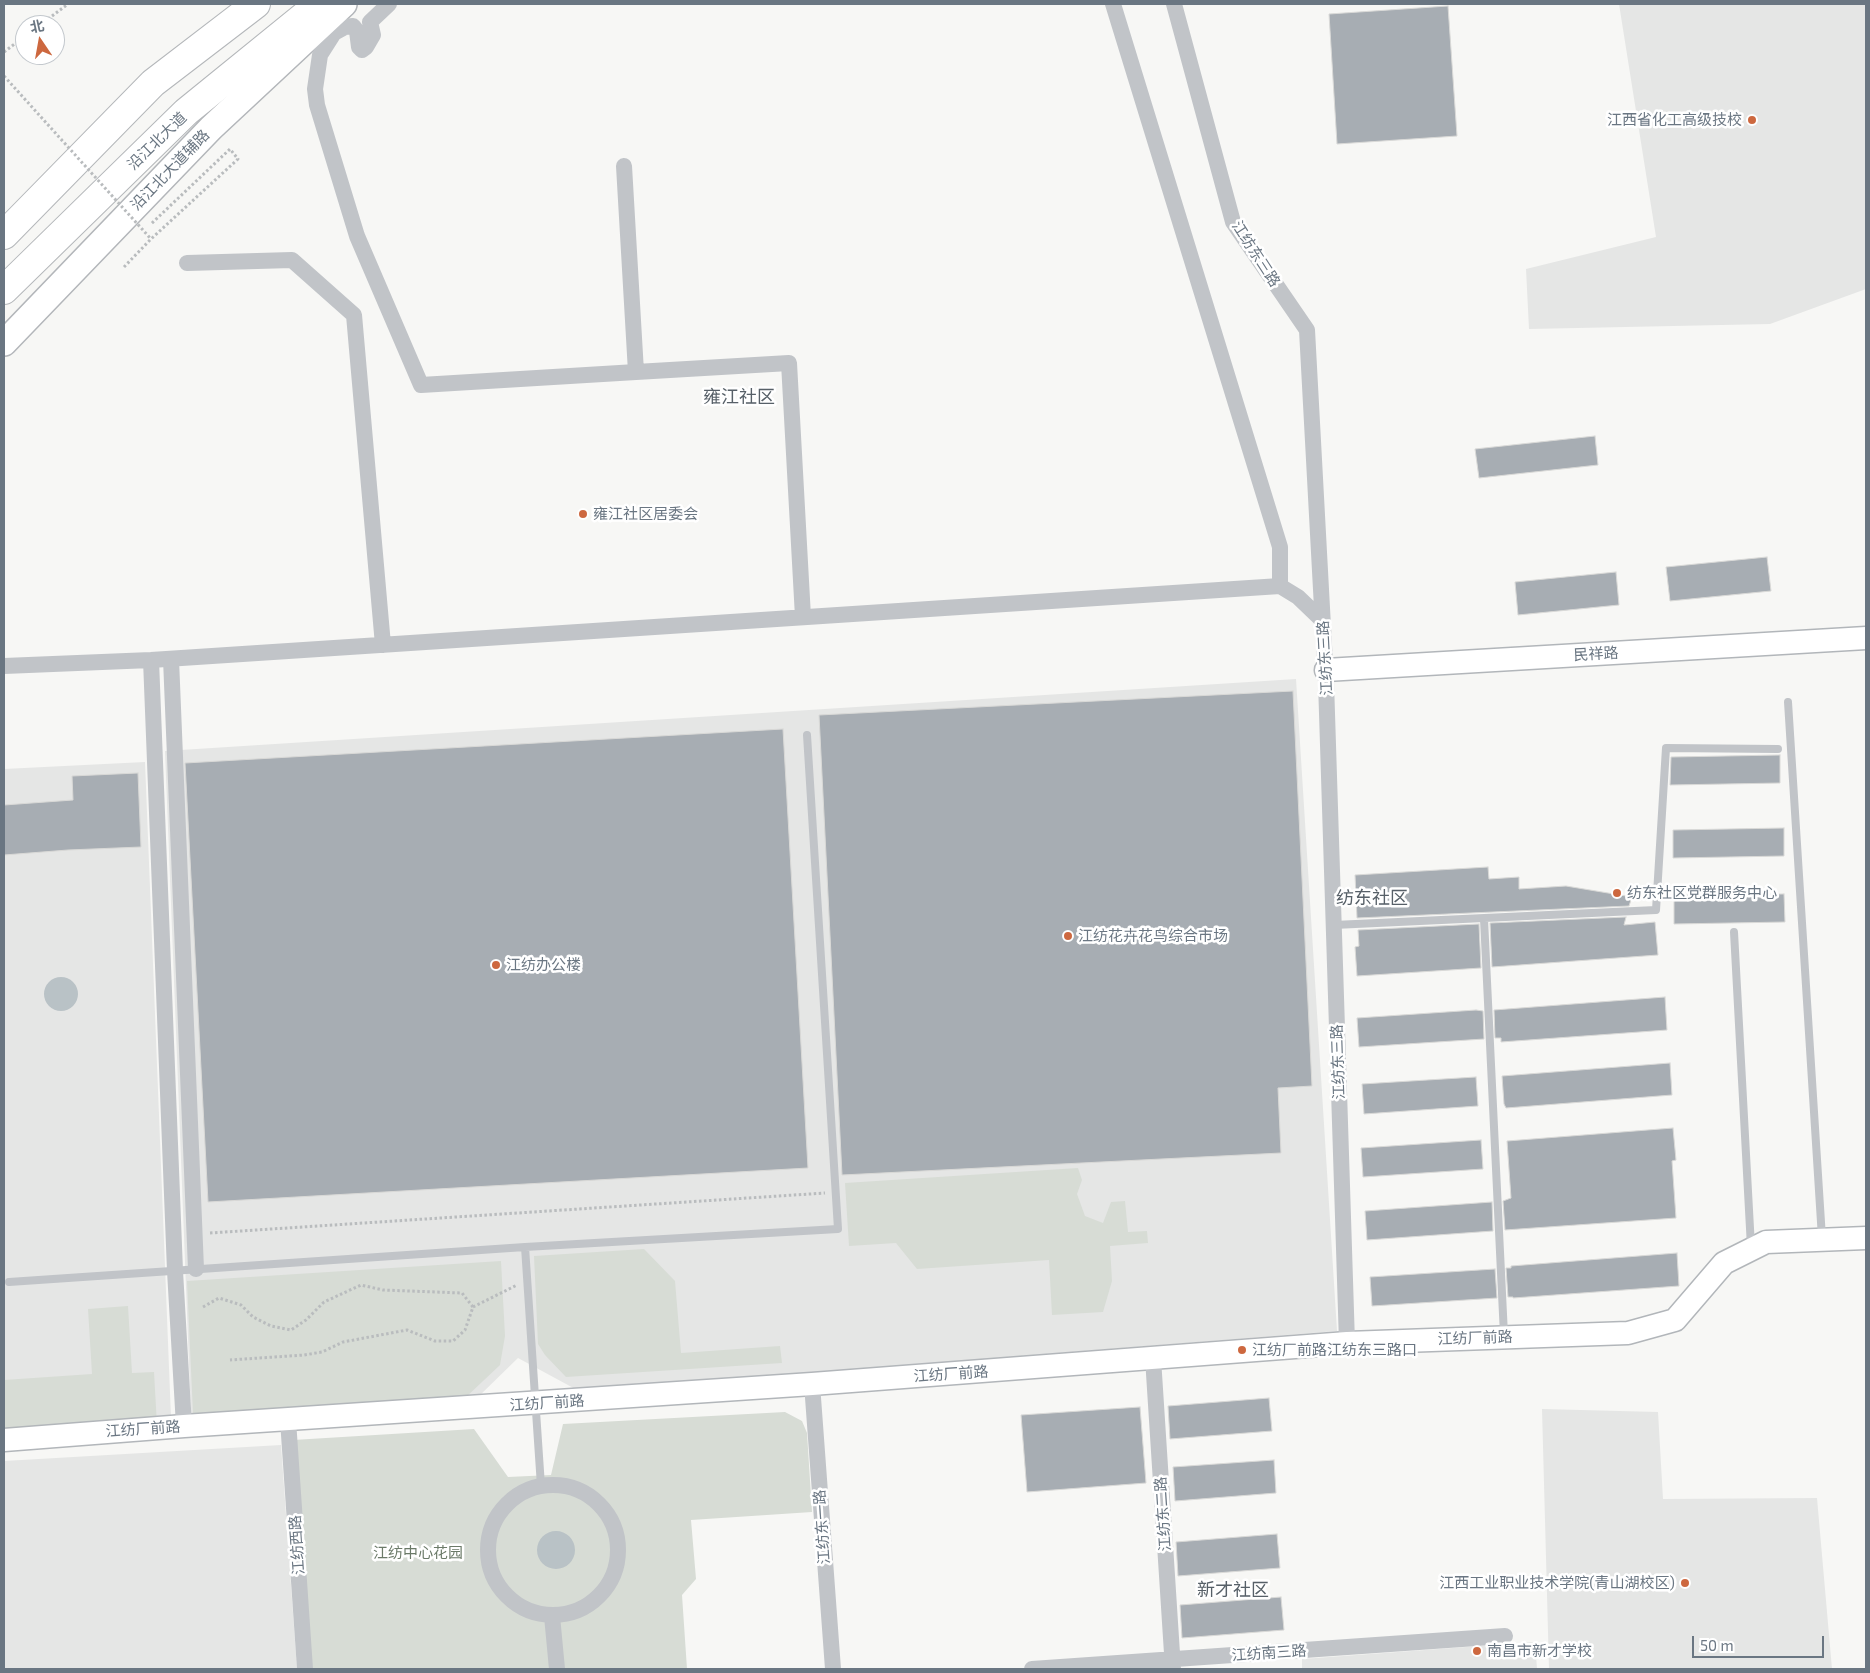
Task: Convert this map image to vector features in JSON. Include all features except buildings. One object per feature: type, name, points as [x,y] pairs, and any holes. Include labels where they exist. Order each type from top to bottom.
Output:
[{"type":"highway","points":[[4,235],[153,83],[256,4]]},
{"type":"highway","name":"沿江北大道","points":[[4,290],[186,112],[319,4]]},
{"type":"main road","name":"沿江北大道辅路","points":[[4,343],[211,128],[347,9]]},
{"type":"main road","name":"民祥路","points":[[1326,676],[1866,638]]},
{"type":"main road","name":"民祥路","points":[[1326,676],[1866,649]]},
{"type":"main road","name":"江纺厂前路","points":[[4,1440],[184,1426],[536,1404],[1347,1343],[1628,1333],[1675,1320],[1724,1263],[1766,1242],[1866,1238]]},
{"type":"street","points":[[347,9],[357,26],[370,22],[390,4]]},
{"type":"street","points":[[1113,4],[1280,547],[1280,586]]},
{"type":"street","name":"江纺东三路","points":[[1174,4],[1233,222],[1308,330],[1326,676],[1347,1343]]},
{"type":"street","points":[[347,9],[358,36],[359,47],[362,50],[373,35],[370,22]]},
{"type":"street","points":[[347,9],[345,28],[334,33],[320,55],[315,89],[317,105],[357,236],[421,385],[789,363],[803,617]]},
{"type":"street","points":[[624,166],[636,372]]},
{"type":"street","points":[[186,263],[292,260],[354,315],[383,645]]},
{"type":"street","points":[[4,666],[171,659],[1280,586],[1298,597],[1323,621]]},
{"type":"street","points":[[171,659],[196,1269]]},
{"type":"street","points":[[151,660],[175,1271],[184,1426]]},
{"type":"street","name":"江纺东二路","points":[[1153,1358],[1172,1664]]},
{"type":"street","name":"江纺东一路","points":[[812,1384],[832,1669]]},
{"type":"street","name":"江纺西路","points":[[288,1420],[305,1669]]},
{"type":"street","points":[[541,1486],[562,1486],[584,1492],[601,1505],[613,1523],[619,1544],[617,1566],[608,1586],[593,1602],[574,1613],[552,1616],[531,1612],[512,1602],[498,1586],[489,1567],[487,1546],[492,1525],[504,1507],[521,1494],[541,1486]]},
{"type":"street","points":[[552,1616],[557,1669]]},
{"type":"street","name":"江纺南三路","points":[[1032,1669],[1172,1664],[1505,1636]]},
{"type":"lane","points":[[1788,702],[1822,1240]]},
{"type":"lane","points":[[10,1282],[525,1247],[838,1229],[807,735]]},
{"type":"lane","points":[[1334,925],[1656,910],[1666,748],[1778,749]]},
{"type":"lane","points":[[1484,919],[1504,1337]]},
{"type":"lane","points":[[1734,932],[1751,1249]]},
{"type":"lane","points":[[525,1247],[541,1486]]},
{"type":"path","points":[[53,15],[68,4]]},
{"type":"path","points":[[4,52],[15,44]]},
{"type":"path","points":[[4,76],[151,239]]},
{"type":"path","points":[[124,267],[151,239],[238,159],[230,149],[152,224]]},
{"type":"path","points":[[195,1234],[836,1192]]},
{"type":"path","points":[[230,1360],[322,1352],[343,1342],[407,1330],[435,1341],[453,1341],[465,1330],[473,1307],[527,1280]]},
{"type":"path","points":[[203,1306],[219,1298],[241,1305],[254,1317],[271,1326],[291,1330],[306,1320],[324,1302],[361,1285],[383,1290],[462,1293],[473,1307]]},
{"type":"shaded area","name":"江西省化工高级技校","points":[[1619,4],[1866,4],[1866,289],[1770,324],[1529,329],[1526,269],[1656,237]]},
{"type":"shaded area","points":[[1296,679],[1337,1331],[579,1391],[518,1358],[476,1399],[191,1415],[165,751]]},
{"type":"shaded area","points":[[145,762],[171,1418],[4,1425],[4,769]]},
{"type":"shaded area","points":[[61,977],[73,982],[78,994],[73,1006],[61,1011],[49,1006],[44,994],[49,982]]},
{"type":"shaded area","name":"江西工业职业技术学院(青山湖校区)","points":[[1542,1409],[1658,1412],[1663,1499],[1817,1498],[1832,1669],[1549,1669]]},
{"type":"shaded area","points":[[281,1445],[297,1669],[4,1669],[4,1461]]},
{"type":"shaded area","points":[[556,1531],[569,1537],[575,1550],[569,1563],[556,1569],[543,1563],[537,1550],[543,1537]]},
{"type":"shaded area","name":"南昌市新才学校","points":[[1535,1642],[1537,1669],[1302,1669],[1302,1659]]},
{"type":"green space","points":[[1078,1168],[1082,1180],[1077,1194],[1085,1216],[1103,1223],[1111,1202],[1125,1201],[1128,1232],[1147,1231],[1148,1243],[1110,1246],[1112,1281],[1103,1312],[1052,1315],[1049,1260],[917,1269],[896,1243],[849,1246],[845,1183]]},
{"type":"green space","points":[[644,1249],[675,1281],[681,1353],[780,1346],[782,1363],[566,1377],[545,1355],[538,1344],[534,1256]]},
{"type":"green space","points":[[501,1261],[505,1336],[500,1365],[465,1398],[193,1414],[187,1281]]},
{"type":"green space","points":[[128,1306],[132,1373],[154,1372],[157,1425],[4,1434],[4,1380],[92,1374],[88,1309]]},
{"type":"green space","name":"江纺中心花园","points":[[785,1412],[802,1421],[807,1433],[812,1512],[691,1520],[696,1579],[682,1595],[687,1669],[310,1669],[293,1440],[474,1429],[508,1477],[551,1475],[563,1424]]},
{"type":"place","name":"江西省化工高级技校","points":[[1752,120]]},
{"type":"place","name":"雍江社区居委会","points":[[583,514]]},
{"type":"place","name":"纺东社区党群服务中心","points":[[1617,893]]},
{"type":"place","name":"江纺花卉花鸟综合市场","points":[[1068,936]]},
{"type":"place","name":"江纺办公楼","points":[[496,965]]},
{"type":"place","name":"江纺厂前路江纺东三路口","points":[[1242,1350]]},
{"type":"place","name":"江西工业职业技术学院(青山湖校区)","points":[[1685,1583]]},
{"type":"place","name":"南昌市新才学校","points":[[1477,1651]]},
{"type":"district","name":"雍江社区","points":[[739,397]]},
{"type":"district","name":"纺东社区","points":[[1372,898]]},
{"type":"district","name":"新才社区","points":[[1233,1590]]}]
